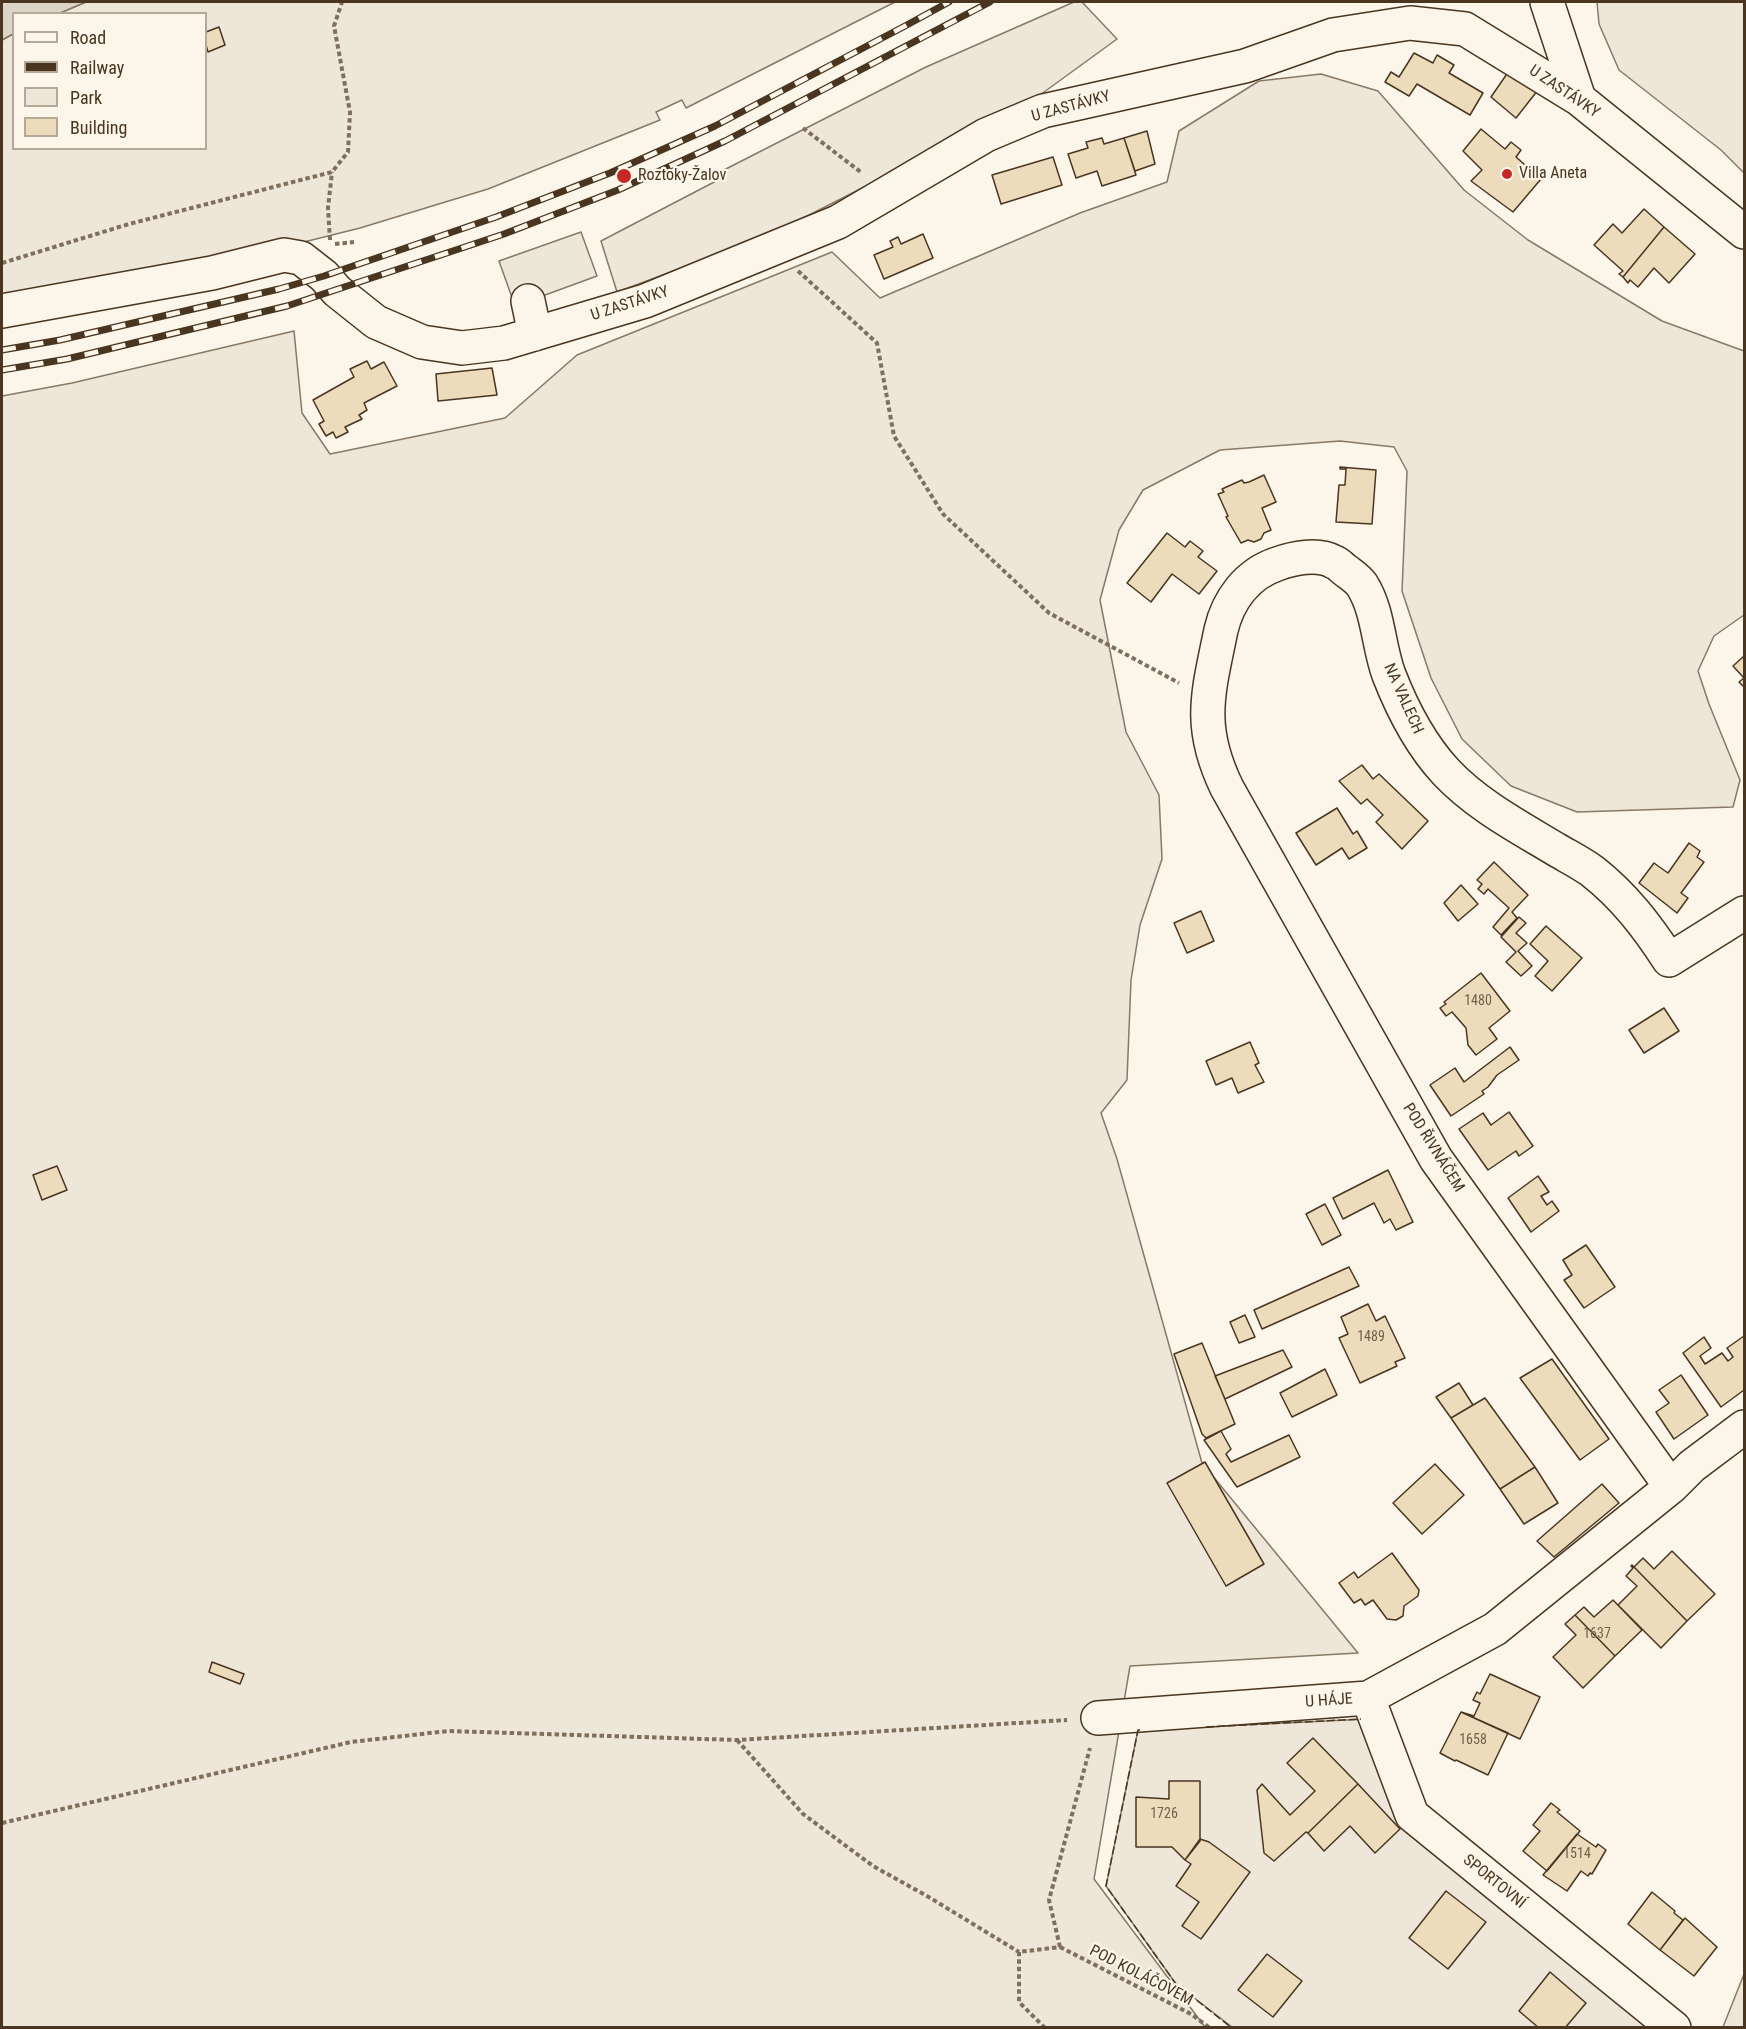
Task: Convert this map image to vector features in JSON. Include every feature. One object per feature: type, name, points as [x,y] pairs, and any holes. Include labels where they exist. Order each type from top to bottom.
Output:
[{"type":"street","points":[[1547,2],[1579,99]]},
{"type":"street","name":"U ZASTÁVKY","points":[[2,311],[212,273],[284,255],[301,258],[376,322],[422,342],[462,348],[504,343],[645,301],[838,222],[986,135],[1043,111],[1245,66],[1333,35],[1410,23],[1465,29],[1579,99],[1744,232]]},
{"type":"street","points":[[528,301],[535,334]]},
{"type":"street","name":"NA VALECH","points":[[1227,788],[1216,765],[1210,744],[1207,726],[1207,698],[1222,626],[1230,603],[1242,587],[1258,572],[1276,564],[1304,556],[1334,561],[1361,583],[1372,610],[1389,674],[1409,721],[1424,745],[1447,773],[1472,795],[1591,870],[1624,899],[1643,921],[1669,960],[1744,913]]},
{"type":"street","name":"POD ŘIVNÁČEM","points":[[1227,788],[1436,1159],[1671,1487]]},
{"type":"street","name":"U HÁJE","points":[[1098,1718],[1368,1698],[1495,1629],[1671,1487],[1692,1466],[1744,1427]]},
{"type":"street","name":"SPORTOVNÍ","points":[[1368,1698],[1412,1815],[1674,2028]]},
{"type":"path","points":[[330,244],[328,208],[332,172],[348,152],[350,112],[334,26],[342,2]]},
{"type":"path","points":[[803,128],[887,193]]},
{"type":"path","points":[[2,263],[129,224],[332,172]]},
{"type":"path","points":[[773,249],[877,343],[894,436],[943,514],[1049,613],[1207,698]]},
{"type":"path","points":[[2,1823],[351,1742],[448,1731],[737,1740],[1098,1718],[1049,1900],[1060,1947],[1019,1952],[873,1866],[803,1814],[737,1740]]},
{"type":"path","name":"POD KOLÁČOVEM","points":[[1060,1947],[1191,2014],[1210,2028]]},
{"type":"path","points":[[1019,1952],[1019,2002],[1046,2028]]},
{"type":"green space","points":[[86,2],[895,2],[686,108],[682,100],[656,112],[660,120],[488,189],[360,228],[304,242],[275,260],[2,322],[2,40],[12,35],[12,150],[207,150],[207,12],[62,12]]},
{"type":"green space","points":[[1074,2],[1082,2],[1117,39],[1029,103],[768,236],[617,292],[601,241],[718,180],[716,174],[926,67]]},
{"type":"green space","points":[[1597,2],[1744,2],[1744,173],[1721,150],[1619,70],[1599,24]]},
{"type":"green space","points":[[1321,74],[1378,91],[1464,190],[1528,240],[1662,321],[1744,351],[1744,615],[1714,636],[1698,671],[1740,780],[1733,807],[1577,812],[1511,786],[1462,739],[1431,678],[1402,591],[1407,471],[1394,447],[1340,441],[1220,450],[1143,490],[1119,530],[1100,600],[1126,732],[1159,795],[1162,859],[1140,925],[1131,980],[1127,1080],[1101,1113],[1117,1159],[1202,1463],[1358,1653],[1130,1666],[1094,1879],[1205,2027],[2,2028],[2,396],[72,383],[294,331],[302,413],[330,454],[505,418],[577,355],[832,252],[880,298],[1080,213],[1167,182],[1179,131],[1259,81]]},
{"type":"green space","points":[[1368,1719],[1419,1840],[1657,2027],[1232,2027],[1176,1984],[1106,1886],[1138,1730]]},
{"type":"green space","points":[[1744,1974],[1744,2027],[1723,2027]]},
{"type":"shaded area","points":[[2,2],[86,2],[62,12],[12,12],[12,35],[2,40]]},
{"type":"shaded area","points":[[581,232],[597,276],[515,306],[499,261]]},
{"type":"building","points":[[219,27],[225,45],[208,52],[207,32]]},
{"type":"building","points":[[1414,53],[1433,63],[1437,55],[1454,65],[1449,73],[1483,93],[1470,115],[1417,84],[1409,96],[1385,82],[1391,72],[1399,77]]},
{"type":"building","points":[[1511,68],[1538,90],[1516,118],[1491,97]]},
{"type":"building","name":"Villa Aneta","points":[[1481,129],[1505,149],[1511,142],[1521,150],[1516,157],[1541,179],[1513,212],[1471,181],[1482,170],[1463,151]]},
{"type":"building","points":[[1147,131],[1155,164],[1135,171],[1124,138]]},
{"type":"building","points":[[1102,138],[1104,144],[1124,138],[1136,175],[1102,186],[1097,171],[1076,178],[1068,154],[1088,148],[1086,142]]},
{"type":"building","points":[[1053,157],[1062,185],[1001,204],[992,175]]},
{"type":"building","points":[[1644,209],[1664,227],[1623,277],[1619,274],[1623,271],[1594,245],[1613,224],[1622,233]]},
{"type":"building","points":[[1664,227],[1695,254],[1669,283],[1654,268],[1638,287],[1630,280],[1628,283],[1623,277]]},
{"type":"building","points":[[923,234],[933,258],[884,279],[874,255],[893,247],[890,241],[898,237],[901,244]]},
{"type":"building","points":[[367,361],[371,369],[384,362],[397,386],[364,403],[367,410],[359,415],[362,419],[345,427],[348,432],[336,438],[333,432],[326,436],[319,424],[324,421],[313,400],[354,377],[350,369]]},
{"type":"building","points":[[492,368],[497,395],[438,401],[436,374]]},
{"type":"building","points":[[1340,467],[1376,470],[1372,524],[1336,522],[1339,485],[1345,485],[1346,469],[1340,469]]},
{"type":"building","points":[[1264,475],[1276,502],[1262,508],[1271,530],[1264,533],[1261,539],[1241,543],[1226,517],[1228,516],[1218,494],[1224,492],[1222,489],[1242,480],[1244,483],[1249,482]]},
{"type":"building","points":[[1167,533],[1185,547],[1190,541],[1203,551],[1198,557],[1217,571],[1199,594],[1172,574],[1151,602],[1127,583]]},
{"type":"building","points":[[1744,656],[1744,678],[1733,666]]},
{"type":"building","points":[[1362,765],[1373,779],[1379,774],[1428,821],[1402,849],[1376,822],[1383,815],[1367,799],[1361,804],[1339,781]]},
{"type":"building","points":[[1337,808],[1353,834],[1357,831],[1367,848],[1349,859],[1342,848],[1316,865],[1296,833]]},
{"type":"building","points":[[1689,843],[1700,851],[1697,857],[1704,862],[1681,893],[1688,898],[1677,913],[1639,883],[1654,863],[1668,873]]},
{"type":"building","points":[[1494,862],[1528,895],[1512,912],[1517,918],[1501,935],[1493,927],[1509,908],[1488,889],[1484,894],[1478,889],[1482,884],[1477,880]]},
{"type":"building","points":[[1461,885],[1478,904],[1458,921],[1444,903]]},
{"type":"building","points":[[1201,911],[1214,941],[1187,953],[1174,923]]},
{"type":"building","points":[[1519,917],[1526,923],[1516,933],[1527,943],[1518,951],[1532,966],[1521,976],[1506,962],[1516,952],[1501,937]]},
{"type":"building","points":[[1546,926],[1582,958],[1552,991],[1535,976],[1548,961],[1530,944]]},
{"type":"building","points":[[1481,973],[1510,1011],[1489,1028],[1497,1039],[1476,1055],[1468,1045],[1466,1028],[1452,1012],[1446,1016],[1440,1008],[1446,1004],[1444,1002]]},
{"type":"building","points":[[1664,1008],[1679,1031],[1644,1053],[1629,1030]]},
{"type":"building","points":[[1250,1042],[1259,1063],[1255,1065],[1264,1082],[1238,1093],[1232,1078],[1216,1085],[1206,1061]]},
{"type":"building","points":[[1510,1047],[1519,1060],[1497,1075],[1482,1091],[1484,1094],[1451,1116],[1430,1085],[1455,1068],[1464,1082]]},
{"type":"building","points":[[1509,1112],[1533,1146],[1519,1156],[1516,1151],[1488,1170],[1459,1129],[1483,1113],[1491,1125]]},
{"type":"building","points":[[57,1166],[67,1190],[42,1200],[33,1175]]},
{"type":"building","points":[[1388,1170],[1413,1222],[1396,1230],[1390,1219],[1384,1223],[1374,1203],[1343,1219],[1333,1198]]},
{"type":"building","points":[[1538,1176],[1549,1192],[1541,1196],[1547,1205],[1552,1201],[1559,1211],[1531,1232],[1508,1198]]},
{"type":"building","points":[[1325,1204],[1341,1235],[1322,1245],[1306,1214]]},
{"type":"building","points":[[1586,1245],[1615,1287],[1584,1308],[1564,1280],[1572,1275],[1563,1260]]},
{"type":"building","points":[[1349,1267],[1359,1286],[1262,1329],[1254,1310]]},
{"type":"building","points":[[1368,1304],[1376,1321],[1385,1316],[1405,1358],[1395,1362],[1397,1366],[1360,1383],[1339,1338],[1348,1334],[1341,1317]]},
{"type":"building","points":[[1245,1315],[1255,1337],[1239,1343],[1230,1322]]},
{"type":"building","points":[[1744,1336],[1744,1390],[1721,1407],[1683,1353],[1704,1337],[1711,1348],[1700,1356],[1705,1364],[1722,1353],[1728,1361],[1733,1357],[1727,1348]]},
{"type":"building","points":[[1202,1343],[1235,1424],[1206,1438],[1202,1434],[1174,1354]]},
{"type":"building","points":[[1283,1350],[1292,1367],[1225,1399],[1215,1376]]},
{"type":"building","points":[[1552,1359],[1609,1439],[1580,1460],[1520,1378]]},
{"type":"building","points":[[1325,1369],[1337,1395],[1292,1417],[1280,1393]]},
{"type":"building","points":[[1681,1375],[1708,1415],[1674,1439],[1656,1412],[1669,1403],[1659,1390]]},
{"type":"building","points":[[1459,1383],[1473,1405],[1451,1418],[1436,1397]]},
{"type":"building","points":[[1485,1398],[1535,1467],[1500,1489],[1451,1418]]},
{"type":"building","points":[[1221,1431],[1231,1449],[1226,1454],[1231,1462],[1289,1435],[1300,1457],[1237,1487],[1204,1440]]},
{"type":"building","points":[[1205,1462],[1264,1564],[1226,1586],[1167,1483]]},
{"type":"building","points":[[1435,1464],[1464,1495],[1422,1534],[1393,1503]]},
{"type":"building","points":[[1535,1467],[1558,1503],[1524,1524],[1500,1489]]},
{"type":"building","points":[[1602,1484],[1619,1503],[1554,1557],[1537,1541]]},
{"type":"building","points":[[1672,1551],[1715,1594],[1687,1621],[1634,1567],[1643,1558],[1654,1569]]},
{"type":"building","points":[[1392,1553],[1419,1590],[1418,1596],[1404,1606],[1403,1616],[1396,1620],[1387,1619],[1373,1600],[1365,1605],[1361,1599],[1354,1603],[1339,1583],[1354,1572],[1358,1578]]},
{"type":"building","points":[[1632,1565],[1687,1621],[1661,1648],[1618,1605],[1637,1586],[1626,1576],[1633,1568]]},
{"type":"building","points":[[1613,1600],[1642,1630],[1615,1656],[1575,1615],[1584,1607],[1594,1617]]},
{"type":"building","points":[[1575,1615],[1615,1656],[1583,1688],[1553,1657],[1576,1635],[1565,1624]]},
{"type":"building","points":[[212,1662],[244,1674],[240,1684],[209,1672]]},
{"type":"building","points":[[1490,1674],[1540,1697],[1520,1739],[1461,1712],[1474,1716],[1480,1703],[1473,1700],[1477,1692],[1480,1694]]},
{"type":"building","points":[[1461,1712],[1508,1733],[1488,1775],[1440,1753]]},
{"type":"building","points":[[1313,1738],[1358,1784],[1308,1833],[1306,1832],[1274,1861],[1264,1853],[1257,1790],[1262,1784],[1290,1815],[1315,1791],[1287,1763]]},
{"type":"building","points":[[1169,1781],[1200,1781],[1200,1841],[1185,1860],[1172,1847],[1136,1847],[1136,1797],[1169,1799]]},
{"type":"building","points":[[1358,1784],[1400,1829],[1375,1853],[1350,1826],[1324,1851],[1308,1833]]},
{"type":"building","points":[[1551,1803],[1560,1810],[1557,1812],[1580,1831],[1547,1871],[1523,1851],[1540,1831],[1533,1825]]},
{"type":"building","points":[[1577,1834],[1596,1847],[1598,1844],[1606,1850],[1592,1874],[1588,1876],[1581,1871],[1567,1891],[1543,1875]]},
{"type":"building","points":[[1200,1839],[1209,1842],[1250,1872],[1201,1939],[1182,1926],[1199,1902],[1176,1886],[1191,1864],[1185,1860]]},
{"type":"building","points":[[1446,1891],[1486,1922],[1448,1969],[1409,1938]]},
{"type":"building","points":[[1652,1892],[1683,1920],[1660,1950],[1628,1924]]},
{"type":"building","points":[[1685,1918],[1717,1947],[1694,1976],[1660,1950]]},
{"type":"building","points":[[1267,1954],[1302,1981],[1273,2017],[1238,1990]]},
{"type":"building","points":[[1550,1972],[1586,2003],[1565,2028],[1539,2028],[1519,2011]]},
{"type":"railway","points":[[2,350],[60,340],[279,289],[324,276],[496,217],[610,173],[715,126],[949,2]]},
{"type":"railway","points":[[2,370],[67,359],[287,306],[504,234],[618,190],[725,141],[990,2]]},
{"type":"fence","points":[[1206,1727],[1361,1719]]},
{"type":"fence","points":[[1140,1730],[1138,1730],[1106,1886],[1176,1984],[1232,2028]]},
{"type":"place","name":"Villa Aneta","points":[[1507,174]]},
{"type":"place","name":"Roztoky-Žalov","points":[[624,176]]}]
